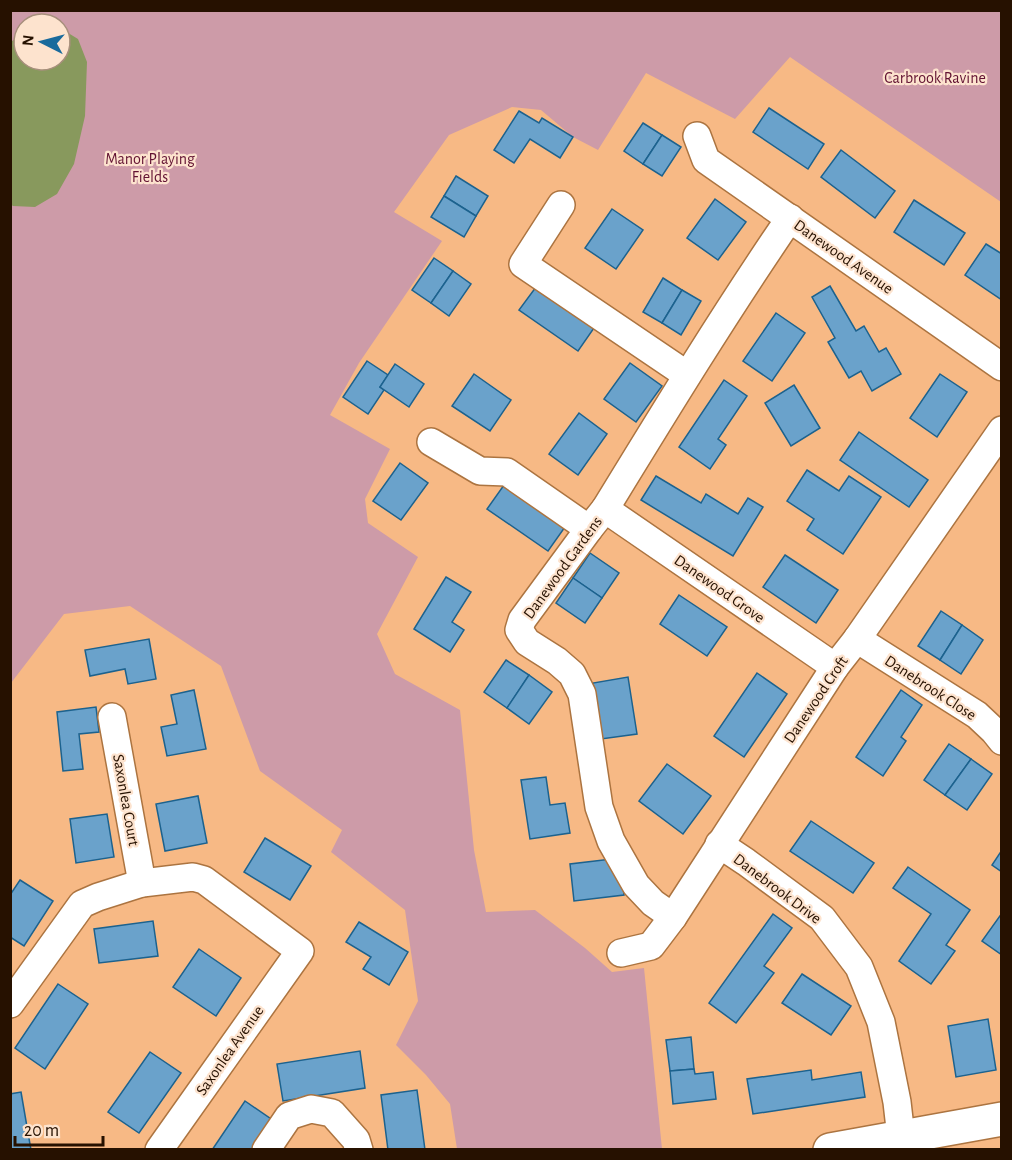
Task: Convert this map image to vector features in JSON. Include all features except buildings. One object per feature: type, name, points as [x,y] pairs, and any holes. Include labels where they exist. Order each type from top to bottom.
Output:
[{"type":"street","name":"Danewood Avenue","points":[[697,136],[706,160],[1002,367]]},
{"type":"street","points":[[561,205],[524,264],[687,375]]},
{"type":"street","name":"Danewood Gardens","points":[[673,917],[653,903],[636,885],[611,841],[599,807],[582,694],[572,674],[557,661],[527,642],[519,630],[522,620],[597,519],[756,267],[790,218]]},
{"type":"street","name":"Danewood Croft","points":[[621,953],[651,946],[673,917],[836,668],[1002,430]]},
{"type":"street","name":"Danewood Grove","points":[[431,442],[480,471],[507,472],[597,519],[836,668]]},
{"type":"street","name":"Danebrook Close","points":[[857,639],[977,715],[1002,741]]},
{"type":"street","name":"Saxonlea Court","points":[[112,717],[142,883]]},
{"type":"street","name":"Danebrook Drive","points":[[719,844],[822,918],[859,967],[881,1022],[897,1102],[887,1142]]},
{"type":"street","name":"Saxonlea Avenue","points":[[142,883],[193,877],[204,880],[300,951],[159,1149]]},
{"type":"street","points":[[10,1004],[82,904],[142,883]]},
{"type":"street","points":[[266,1149],[289,1116],[311,1109],[332,1113],[356,1140],[359,1149]]},
{"type":"street","points":[[830,1149],[887,1142],[1002,1119]]},
{"type":"green space","name":"Manor Playing Fields","points":[[11,11],[1001,11],[1001,202],[790,57],[735,119],[646,73],[598,150],[573,137],[541,110],[512,107],[449,135],[394,212],[442,241],[359,363],[330,415],[390,449],[365,499],[368,523],[418,557],[377,634],[395,674],[460,710],[474,850],[486,912],[535,910],[612,972],[644,968],[662,1149],[457,1149],[450,1104],[426,1075],[396,1045],[418,1001],[405,910],[331,852],[342,830],[260,771],[221,666],[130,606],[64,614],[11,683]]},
{"type":"shaded area","points":[[72,35],[78,39],[87,62],[85,116],[74,164],[57,194],[35,207],[10,204],[11,42],[12,72],[72,72]]},
{"type":"park label","name":"Carbrook Ravine","points":[[935,77]]}]
